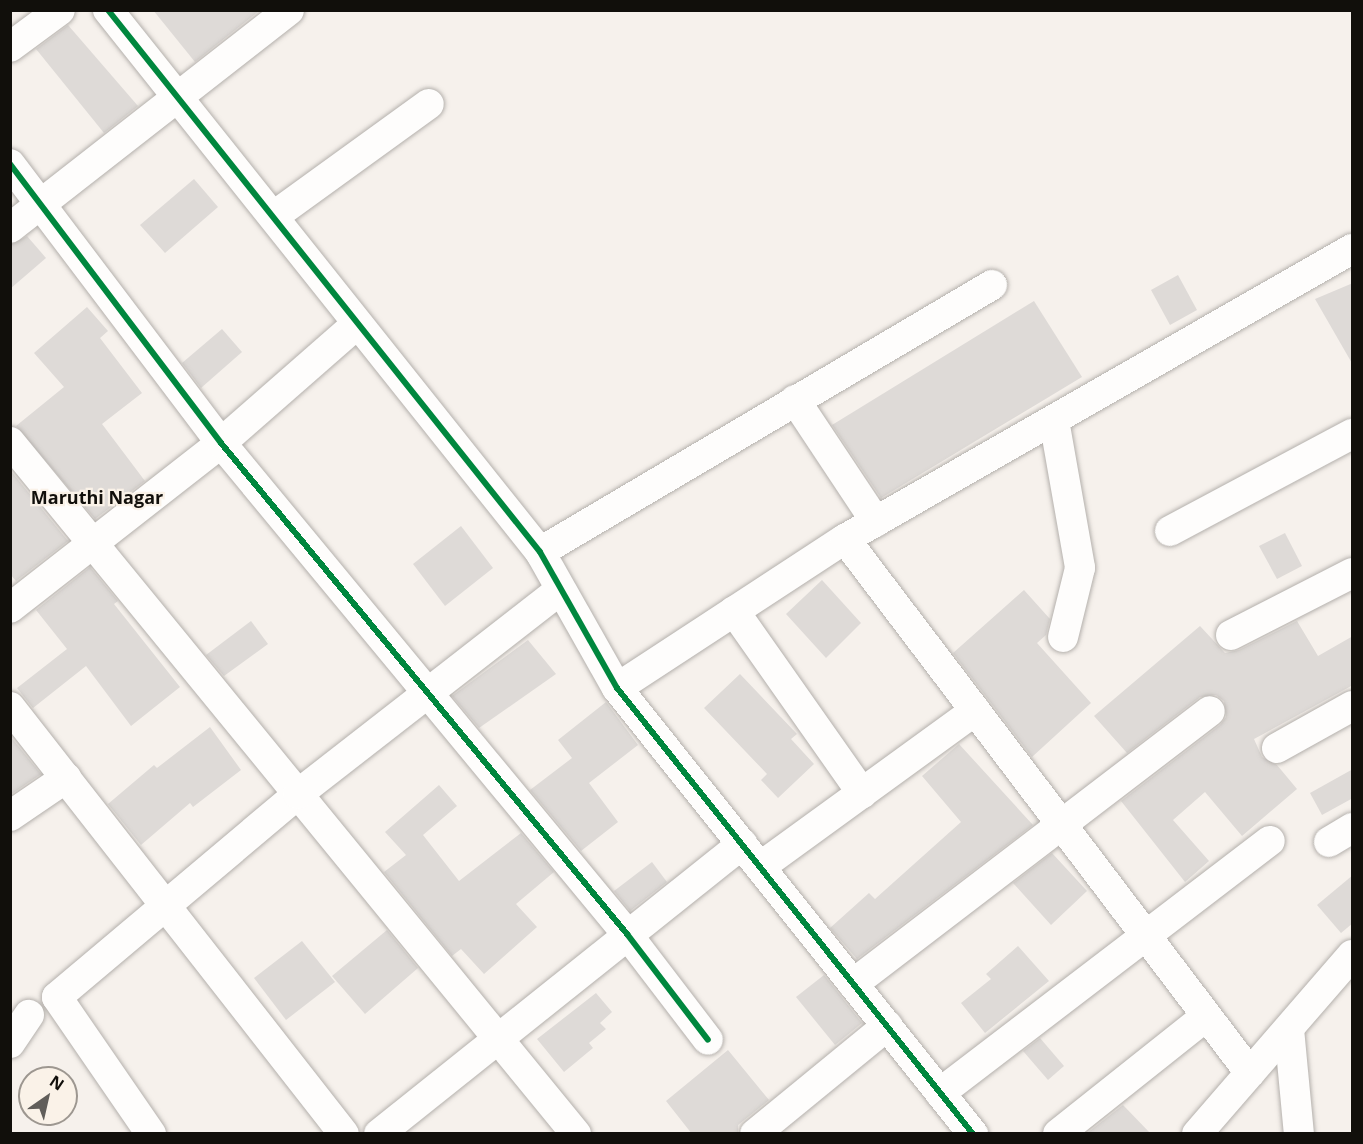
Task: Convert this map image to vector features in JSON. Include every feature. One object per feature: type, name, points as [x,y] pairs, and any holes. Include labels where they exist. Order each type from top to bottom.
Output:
[{"type":"street","points":[[10,47],[60,10]]},
{"type":"street","points":[[108,10],[175,98],[274,216],[357,324],[540,552],[617,688],[940,1093],[960,1129]]},
{"type":"street","points":[[10,228],[289,10]]},
{"type":"street","points":[[274,216],[429,104]]},
{"type":"street","points":[[10,164],[41,202],[221,443],[426,694],[627,934],[708,1040]]},
{"type":"street","points":[[617,688],[845,539],[1353,249]]},
{"type":"street","points":[[540,552],[992,285]]},
{"type":"street","points":[[10,608],[221,443],[357,324]]},
{"type":"street","points":[[795,400],[876,522]]},
{"type":"street","points":[[1054,420],[1080,568],[1063,637]]},
{"type":"street","points":[[1170,531],[1353,434]]},
{"type":"street","points":[[10,442],[576,1134]]},
{"type":"street","points":[[845,539],[1144,938],[1250,1073]]},
{"type":"street","points":[[1232,635],[1353,573]]},
{"type":"street","points":[[151,1134],[57,997],[167,907],[298,794],[560,590]]},
{"type":"street","points":[[734,611],[862,793]]},
{"type":"street","points":[[1277,748],[1353,706]]},
{"type":"street","points":[[10,707],[344,1134]]},
{"type":"street","points":[[379,1134],[497,1036],[627,934],[751,856],[862,793],[975,711]]},
{"type":"street","points":[[854,984],[1210,711]]},
{"type":"street","points":[[10,816],[66,778]]},
{"type":"street","points":[[940,1093],[1270,841]]},
{"type":"street","points":[[1197,1134],[1353,955]]},
{"type":"street","points":[[10,1043],[29,1015]]},
{"type":"street","points":[[1058,1134],[1205,1017]]},
{"type":"street","points":[[755,1134],[887,1026]]},
{"type":"street","points":[[1288,1029],[1299,1134]]},
{"type":"building","points":[[153,10],[260,10],[195,62]]},
{"type":"building","points":[[68,25],[138,106],[104,133],[36,49]]},
{"type":"building","points":[[194,179],[218,207],[165,253],[140,225]]},
{"type":"building","points":[[27,236],[46,258],[10,289],[10,245]]},
{"type":"building","points":[[1178,275],[1197,310],[1170,325],[1151,290]]},
{"type":"building","points":[[1353,283],[1353,365],[1315,299]]},
{"type":"building","points":[[1034,301],[1082,377],[881,498],[832,425]]},
{"type":"building","points":[[87,307],[108,331],[100,338],[142,393],[102,424],[145,481],[95,519],[16,426],[64,387],[34,353]]},
{"type":"building","points":[[222,329],[242,352],[201,388],[182,363]]},
{"type":"building","points":[[10,470],[68,541],[16,581],[10,574]]},
{"type":"building","points":[[461,526],[493,568],[445,606],[413,564]]},
{"type":"building","points":[[1285,533],[1302,566],[1277,579],[1259,546]]},
{"type":"building","points":[[90,567],[118,601],[114,604],[180,687],[131,726],[86,666],[33,708],[17,688],[67,649],[36,610]]},
{"type":"building","points":[[822,580],[861,623],[826,658],[786,614]]},
{"type":"building","points":[[1024,590],[1050,619],[1046,635],[1037,643],[1091,703],[1032,757],[953,653]]},
{"type":"building","points":[[251,621],[268,644],[224,676],[206,655]]},
{"type":"building","points":[[1297,621],[1318,656],[1353,636],[1353,685],[1254,739],[1262,757],[1277,765],[1297,789],[1242,836],[1205,792],[1173,820],[1209,861],[1185,882],[1121,801],[1220,725],[1226,717],[1224,701],[1216,695],[1200,697],[1127,753],[1094,716],[1200,626],[1225,653],[1239,650]]},
{"type":"building","points":[[528,640],[556,674],[479,728],[452,696]]},
{"type":"building","points":[[740,674],[797,734],[791,739],[814,764],[778,798],[761,780],[767,774],[704,708]]},
{"type":"building","points":[[606,702],[638,745],[589,783],[618,822],[581,851],[530,790],[572,758],[558,740]]},
{"type":"building","points":[[210,727],[241,770],[193,807],[190,803],[141,845],[108,804],[154,765],[157,768]]},
{"type":"building","points":[[10,736],[41,774],[10,795]]},
{"type":"building","points":[[959,744],[1033,825],[857,959],[830,928],[869,893],[875,899],[961,822],[922,776]]},
{"type":"building","points":[[1353,769],[1353,798],[1322,815],[1310,793]]},
{"type":"building","points":[[439,785],[457,806],[423,835],[459,881],[521,833],[554,872],[516,904],[537,927],[484,974],[461,949],[452,956],[384,872],[406,855],[385,832]]},
{"type":"building","points":[[1052,853],[1087,891],[1051,925],[1013,883]]},
{"type":"building","points":[[652,862],[667,882],[630,911],[614,891]]},
{"type":"building","points":[[1353,875],[1353,923],[1341,933],[1317,905]]},
{"type":"building","points":[[387,930],[418,968],[365,1014],[332,976]]},
{"type":"building","points":[[302,941],[335,982],[286,1020],[254,978]]},
{"type":"building","points":[[1018,946],[1049,981],[985,1033],[961,1003],[991,979],[986,974]]},
{"type":"building","points":[[824,975],[862,1023],[835,1045],[796,997]]},
{"type":"building","points":[[596,993],[612,1012],[600,1023],[606,1029],[589,1043],[593,1048],[564,1072],[537,1039]]},
{"type":"building","points":[[1040,1038],[1064,1066],[1048,1080],[1023,1051]]},
{"type":"building","points":[[728,1050],[769,1100],[738,1125],[738,1134],[692,1134],[666,1101]]},
{"type":"building","points":[[1123,1105],[1151,1134],[1086,1134]]},
{"type":"cycle path","points":[[108,10],[540,552],[617,688],[973,1134]]},
{"type":"cycle path","points":[[10,164],[221,443],[627,934],[708,1040]]},
{"type":"district","name":"Maruthi Nagar","points":[[97,497]]}]
